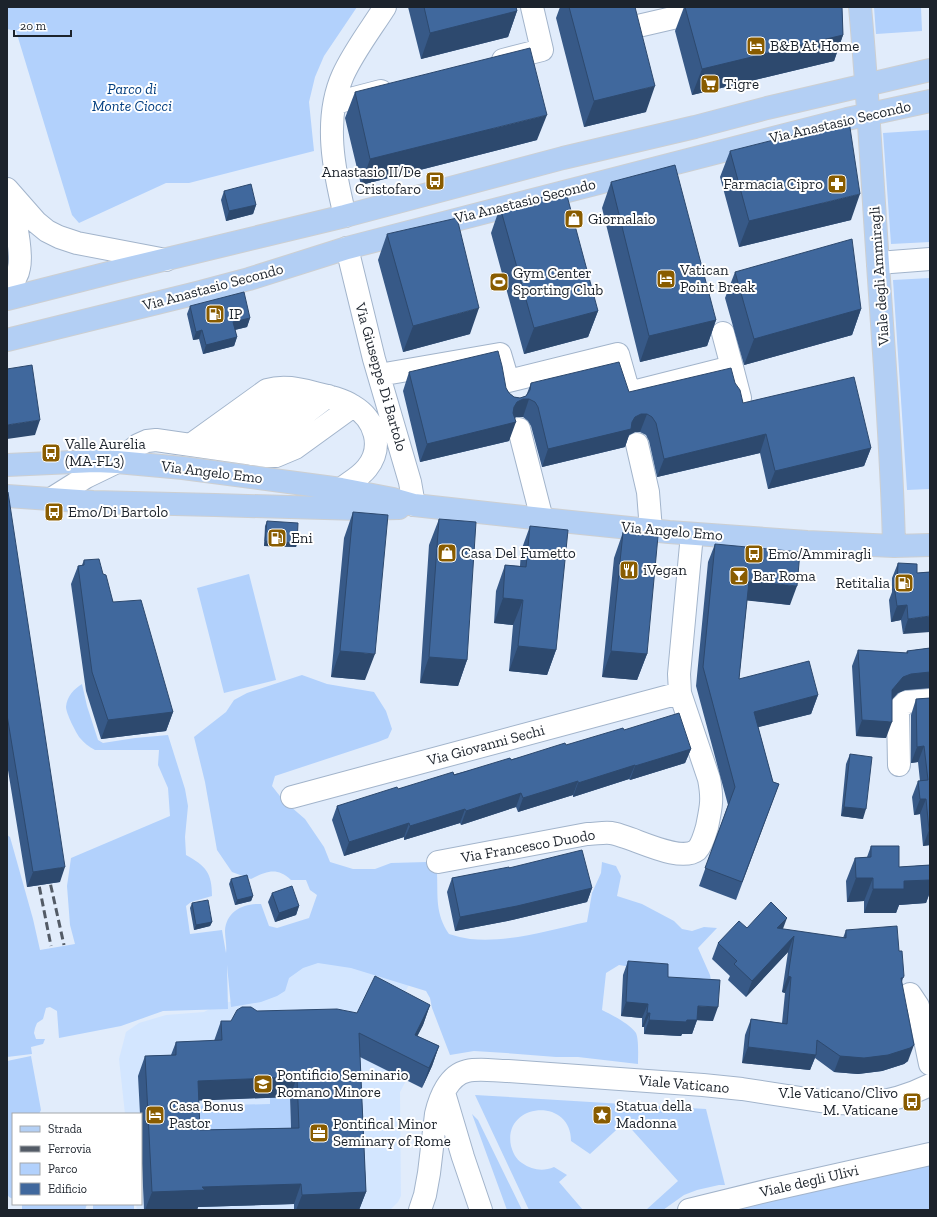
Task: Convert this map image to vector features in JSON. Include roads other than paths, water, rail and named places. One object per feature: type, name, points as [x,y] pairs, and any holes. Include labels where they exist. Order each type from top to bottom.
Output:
[{"type":"main road","name":"Viale degli Ammiragli","points":[[860,7],[867,84],[885,360],[894,546]]},
{"type":"main road","name":"Via Anastasio Secondo","points":[[7,299],[345,216],[563,158],[930,70]]},
{"type":"main road","name":"Via Anastasio Secondo","points":[[7,340],[144,307],[249,279],[347,248],[868,114],[930,101]]},
{"type":"main road","name":"Via Angelo Emo","points":[[7,465],[90,461],[117,462],[183,468],[341,488],[414,505],[542,519],[692,534],[807,542],[894,546],[930,545]]},
{"type":"main road","name":"Via Angelo Emo","points":[[7,496],[93,502],[360,509],[402,508],[414,505]]},
{"type":"street","points":[[345,216],[339,192],[334,154],[332,122],[334,103],[344,73],[385,7]]},
{"type":"street","points":[[481,66],[542,50],[532,7]]},
{"type":"street","points":[[638,26],[720,7]]},
{"type":"street","points":[[334,103],[404,85]]},
{"type":"street","points":[[8,191],[36,222],[47,231],[59,237],[77,243],[166,260]]},
{"type":"street","points":[[7,290],[18,272],[20,258],[8,191]]},
{"type":"street","name":"Via Giuseppe Di Bartolo","points":[[347,248],[374,359],[410,482],[414,505]]},
{"type":"street","points":[[878,263],[930,258]]},
{"type":"street","points":[[723,333],[740,398]]},
{"type":"street","points":[[379,375],[500,354],[510,391],[618,354],[630,401],[732,366]]},
{"type":"street","points":[[192,444],[267,390],[284,387],[328,396],[353,406],[363,414],[375,433],[377,443],[374,456],[368,467],[358,478],[341,488]]},
{"type":"street","points":[[222,449],[301,390]]},
{"type":"street","points":[[252,454],[328,396]]},
{"type":"street","points":[[51,499],[86,477],[117,462],[138,445],[152,439],[252,454],[276,456],[291,450],[353,406]]},
{"type":"street","points":[[519,430],[542,519]]},
{"type":"street","points":[[637,444],[648,492],[650,530]]},
{"type":"street","name":"Via Francesco Duodo","points":[[438,862],[587,834],[611,833],[677,854],[689,854],[696,851],[706,831],[712,804],[709,779],[680,693],[679,674],[692,534]]},
{"type":"street","name":"Via Giovanni Sechi","points":[[292,797],[680,693]]},
{"type":"street","points":[[899,765],[898,710],[906,702],[930,700]]},
{"type":"street","points":[[910,994],[918,1006],[930,1064]]},
{"type":"street","name":"Viale Vaticano","points":[[420,1210],[425,1195],[429,1173],[436,1114],[449,1084],[458,1075],[466,1071],[478,1070],[703,1085],[847,1104],[870,1103],[888,1100],[930,1085]]},
{"type":"street","points":[[444,1093],[481,1210]]},
{"type":"street","name":"Viale degli Ulivi","points":[[689,1210],[930,1154]]},
{"type":"street","name":"Viale Vaticano","points":[[429,1173],[437,1210]]},
{"type":"railway","points":[[48,873],[64,945]]},
{"type":"railway","points":[[37,875],[51,946]]},
{"type":"place","name":"B&B At Home","points":[[756,46]]},
{"type":"place","name":"Tigre","points":[[710,84]]},
{"type":"place","name":"Anastasio II/De Cristofaro","points":[[435,181]]},
{"type":"place","name":"Farmacia Cipro","points":[[837,184]]},
{"type":"place","name":"Giornalaio","points":[[574,219]]},
{"type":"place","name":"Vatican Point Break","points":[[666,279]]},
{"type":"place","name":"Gym Center Sporting Club","points":[[499,282]]},
{"type":"place","name":"IP","points":[[215,314]]},
{"type":"place","name":"Valle Aurelia (MA-FL3)","points":[[51,453]]},
{"type":"place","name":"Emo/Di Bartolo","points":[[54,512]]},
{"type":"place","name":"Eni","points":[[277,538]]},
{"type":"place","name":"Casa Del Fumetto","points":[[447,553]]},
{"type":"place","name":"Emo/Ammiragli","points":[[754,554]]},
{"type":"place","name":"iVegan","points":[[629,570]]},
{"type":"place","name":"Bar Roma","points":[[739,576]]},
{"type":"place","name":"Retitalia","points":[[904,583]]},
{"type":"place","name":"Pontificio Seminario Romano Minore","points":[[263,1084]]},
{"type":"place","name":"V.le Vaticano/Clivo M. Vaticane","points":[[912,1102]]},
{"type":"place","name":"Casa Bonus Pastor","points":[[155,1115]]},
{"type":"place","name":"Statua della Madonna","points":[[602,1115]]},
{"type":"place","name":"Pontifical Minor Seminary of Rome","points":[[319,1133]]},
{"type":"park label","name":"Parco di Monte Ciocci","points":[[132,98]]}]
